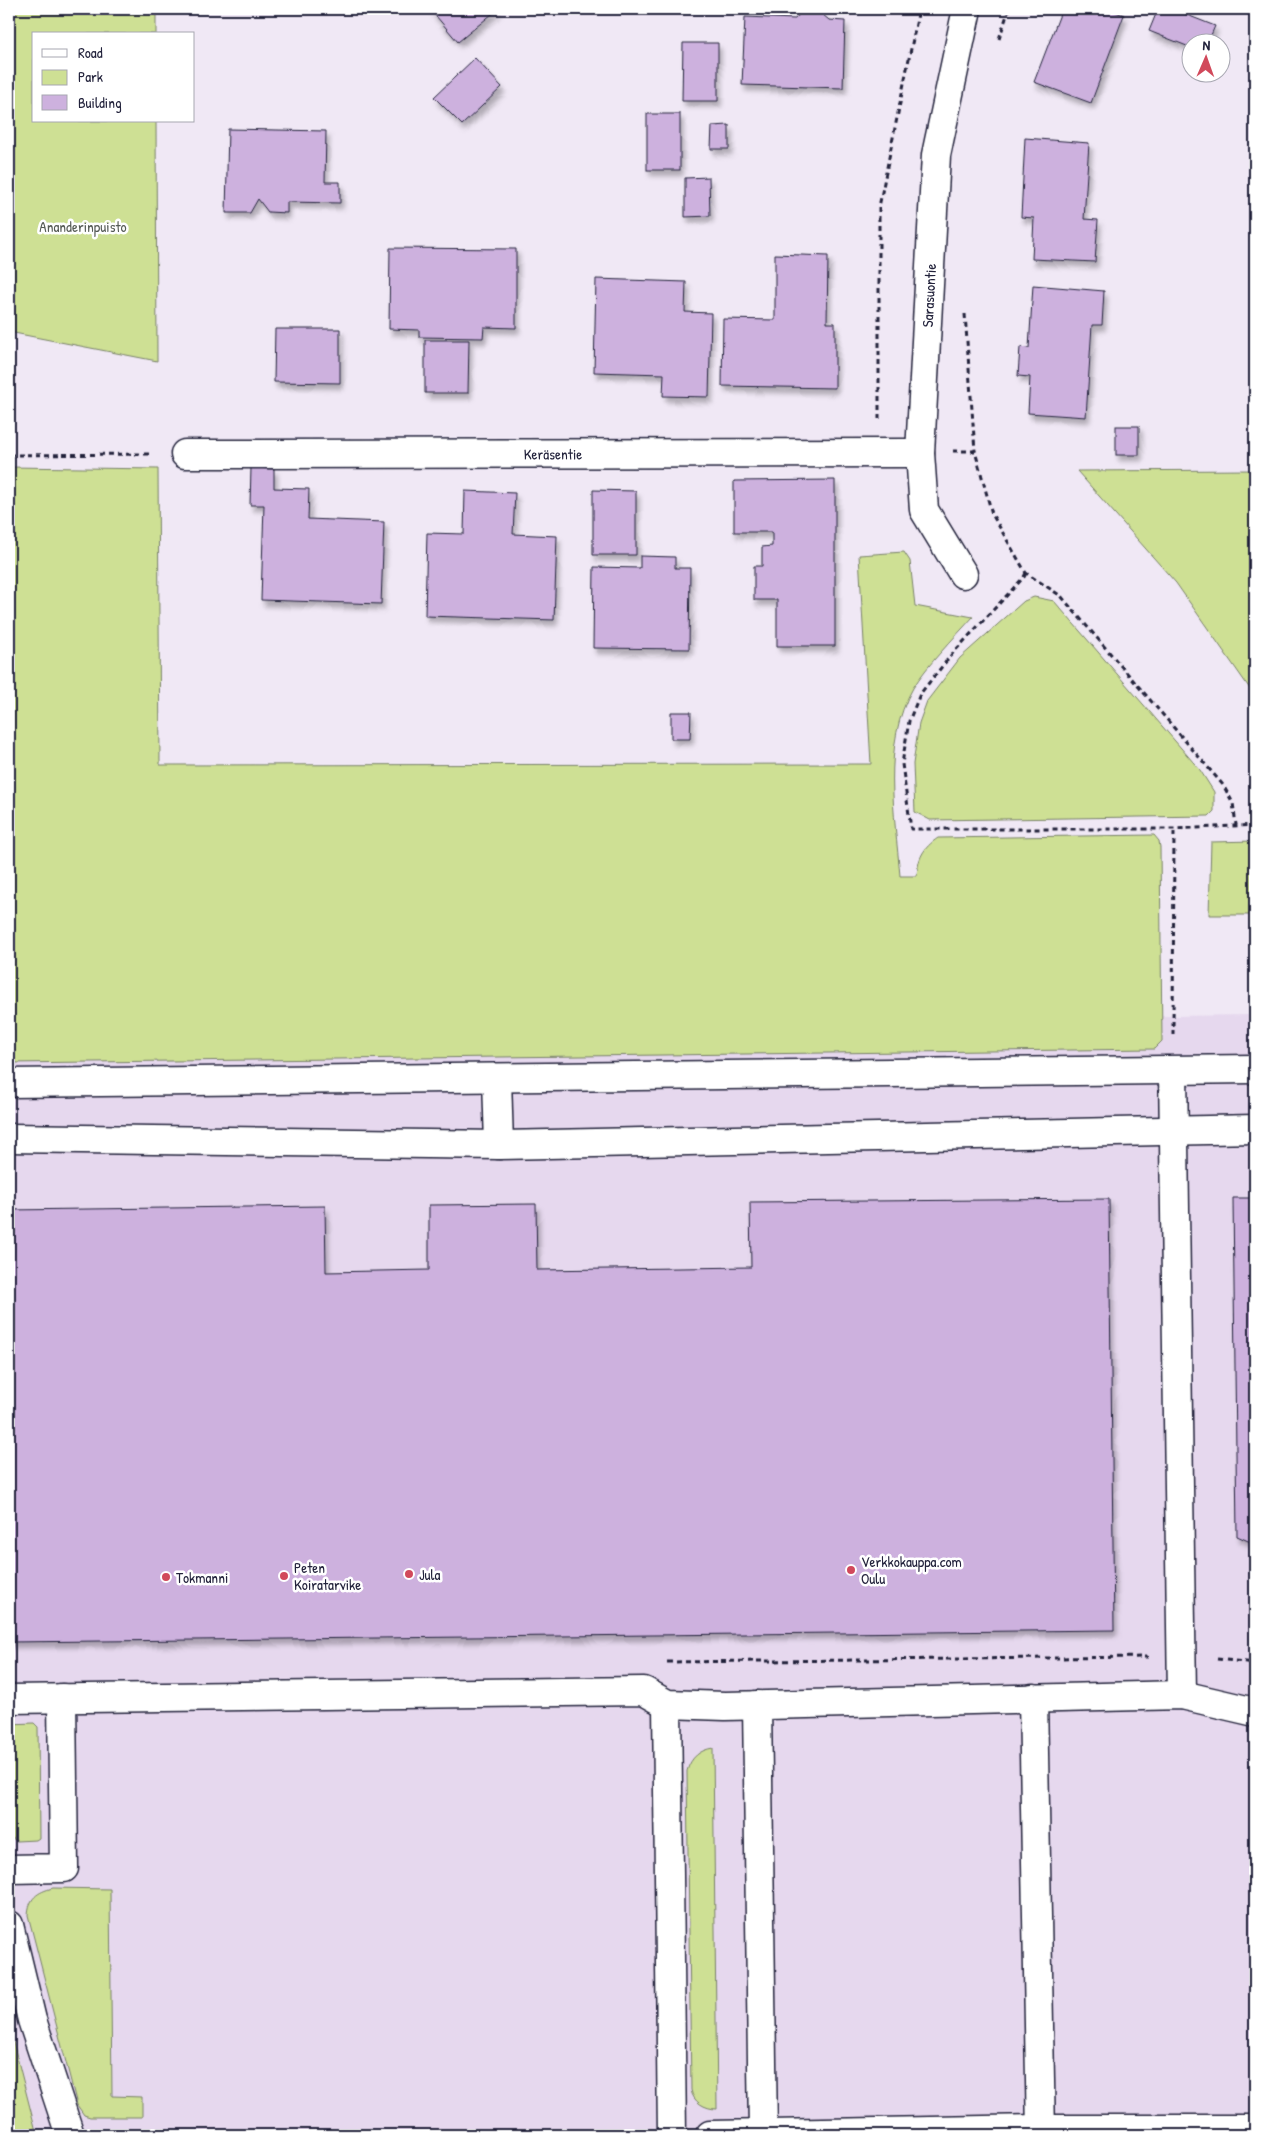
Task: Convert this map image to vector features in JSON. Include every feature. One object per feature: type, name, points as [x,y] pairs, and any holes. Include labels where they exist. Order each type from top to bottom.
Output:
[{"type":"street","name":"Sarasuontie","points":[[963,574],[924,510],[920,453],[936,155],[967,9]]},
{"type":"street","name":"Keräsentie","points":[[185,454],[920,453]]},
{"type":"street","points":[[9,1082],[1255,1069]]},
{"type":"street","points":[[1173,1071],[1182,1695]]},
{"type":"street","points":[[497,1078],[499,1145]]},
{"type":"street","points":[[9,1138],[499,1145],[1255,1129]]},
{"type":"street","points":[[9,1699],[644,1691],[668,1704],[757,1705],[1182,1695],[1255,1712]]},
{"type":"street","points":[[9,1869],[64,1868],[62,1698]]},
{"type":"street","points":[[1033,1698],[1041,2132]]},
{"type":"street","points":[[668,1704],[672,2135]]},
{"type":"street","points":[[757,1705],[763,2133]]},
{"type":"street","points":[[9,1925],[32,2020],[70,2135]]},
{"type":"street","points":[[710,2135],[1255,2129]]},
{"type":"path","points":[[878,452],[879,207],[919,9]]},
{"type":"path","points":[[997,45],[1009,9]]},
{"type":"path","points":[[965,306],[975,451],[992,514],[1026,572],[1061,596],[1223,785],[1233,803],[1236,825]]},
{"type":"path","points":[[920,453],[975,451]]},
{"type":"path","points":[[9,455],[185,454]]},
{"type":"path","points":[[1026,572],[1024,577],[952,654],[920,694],[909,721],[902,764],[911,829],[1174,828],[1255,824]]},
{"type":"path","points":[[1173,1071],[1174,828]]},
{"type":"shaded area","points":[[1255,1015],[1255,2135],[30,2135],[9,2056],[9,1029]]},
{"type":"green space","name":"Ananderinpuisto","points":[[9,9],[156,9],[156,32],[32,32],[32,122],[156,122],[157,361],[9,332]]},
{"type":"green space","points":[[9,467],[158,469],[160,765],[871,764],[859,555],[904,552],[910,561],[915,606],[973,617],[926,670],[913,688],[903,710],[897,732],[893,780],[893,804],[900,876],[917,876],[922,854],[938,838],[1154,835],[1159,841],[1160,847],[1162,1041],[1154,1049],[9,1063]]},
{"type":"green space","points":[[1255,470],[1255,696],[1176,583],[1077,471]]},
{"type":"green space","points":[[1034,597],[1054,601],[1200,770],[1214,792],[1214,811],[1209,816],[930,820],[915,812],[913,764],[919,723],[927,701],[960,658],[1024,601]]},
{"type":"green space","points":[[1255,841],[1255,915],[1209,915],[1211,842]]},
{"type":"green space","points":[[34,1723],[38,1727],[39,1838],[36,1840],[16,1841],[9,1835],[9,1724]]},
{"type":"green space","points":[[713,1748],[717,2109],[708,2108],[700,2104],[694,2098],[691,2090],[687,1771],[697,1755],[704,1750]]},
{"type":"green space","points":[[53,1888],[110,1889],[112,2096],[142,2097],[142,2117],[90,2117],[84,2115],[77,2105],[28,1915],[32,1900],[38,1894]]},
{"type":"green space","points":[[9,2026],[37,2135],[9,2135]]},
{"type":"building","points":[[430,9],[498,9],[458,42]]},
{"type":"building","points":[[804,9],[816,9],[829,20],[845,21],[843,88],[742,85],[745,17],[795,19]]},
{"type":"building","points":[[1062,9],[1107,9],[1124,15],[1091,103],[1034,82]]},
{"type":"building","points":[[1158,9],[1172,9],[1215,26],[1212,32],[1182,32],[1182,44],[1149,31]]},
{"type":"building","points":[[683,43],[718,43],[718,101],[682,101]]},
{"type":"building","points":[[475,58],[502,87],[462,125],[434,97]]},
{"type":"building","points":[[647,114],[680,114],[680,170],[647,170]]},
{"type":"building","points":[[729,125],[729,149],[711,149],[712,126]]},
{"type":"building","points":[[228,129],[326,131],[325,182],[340,182],[340,203],[287,202],[287,213],[268,212],[258,199],[250,213],[226,213]]},
{"type":"building","points":[[1025,138],[1089,143],[1084,219],[1098,220],[1095,262],[1032,259],[1034,218],[1021,217]]},
{"type":"building","points":[[709,177],[710,216],[685,217],[685,178]]},
{"type":"building","points":[[390,248],[516,249],[516,328],[484,327],[483,338],[419,337],[419,330],[389,329]]},
{"type":"building","points":[[775,254],[828,256],[827,323],[835,323],[835,388],[722,386],[723,319],[775,320]]},
{"type":"building","points":[[596,279],[686,282],[685,312],[711,313],[709,397],[663,396],[664,374],[594,372]]},
{"type":"building","points":[[1033,285],[1104,291],[1102,325],[1092,325],[1086,417],[1028,413],[1030,377],[1018,376],[1020,347],[1029,348]]},
{"type":"building","points":[[275,329],[340,329],[340,383],[274,382]]},
{"type":"building","points":[[425,340],[469,340],[468,393],[425,393]]},
{"type":"building","points":[[1116,426],[1139,426],[1139,455],[1116,455]]},
{"type":"building","points":[[251,468],[274,469],[274,488],[309,489],[308,519],[384,522],[381,604],[261,600],[264,505],[250,505]]},
{"type":"building","points":[[835,480],[835,646],[777,646],[777,600],[754,600],[754,566],[762,566],[762,547],[772,546],[772,532],[734,532],[734,481]]},
{"type":"building","points":[[593,490],[636,491],[636,555],[593,555]]},
{"type":"building","points":[[465,491],[515,493],[513,534],[557,536],[554,620],[425,616],[427,533],[464,534]]},
{"type":"building","points":[[640,556],[675,557],[675,568],[690,568],[689,649],[593,648],[594,567],[640,568]]},
{"type":"building","points":[[671,712],[691,712],[690,739],[671,739]]},
{"type":"building","points":[[1233,1198],[1255,1198],[1255,1544],[1237,1536]]},
{"type":"building","points":[[1109,1199],[1114,1630],[9,1642],[9,1210],[325,1206],[326,1272],[429,1270],[429,1205],[536,1204],[537,1270],[751,1267],[750,1202]]},
{"type":"place","name":"Verkkokauppa.com Oulu","points":[[851,1570]]},
{"type":"place","name":"Jula","points":[[409,1574]]},
{"type":"place","name":"Peten Koiratarvike","points":[[284,1576]]},
{"type":"place","name":"Tokmanni","points":[[166,1577]]}]
